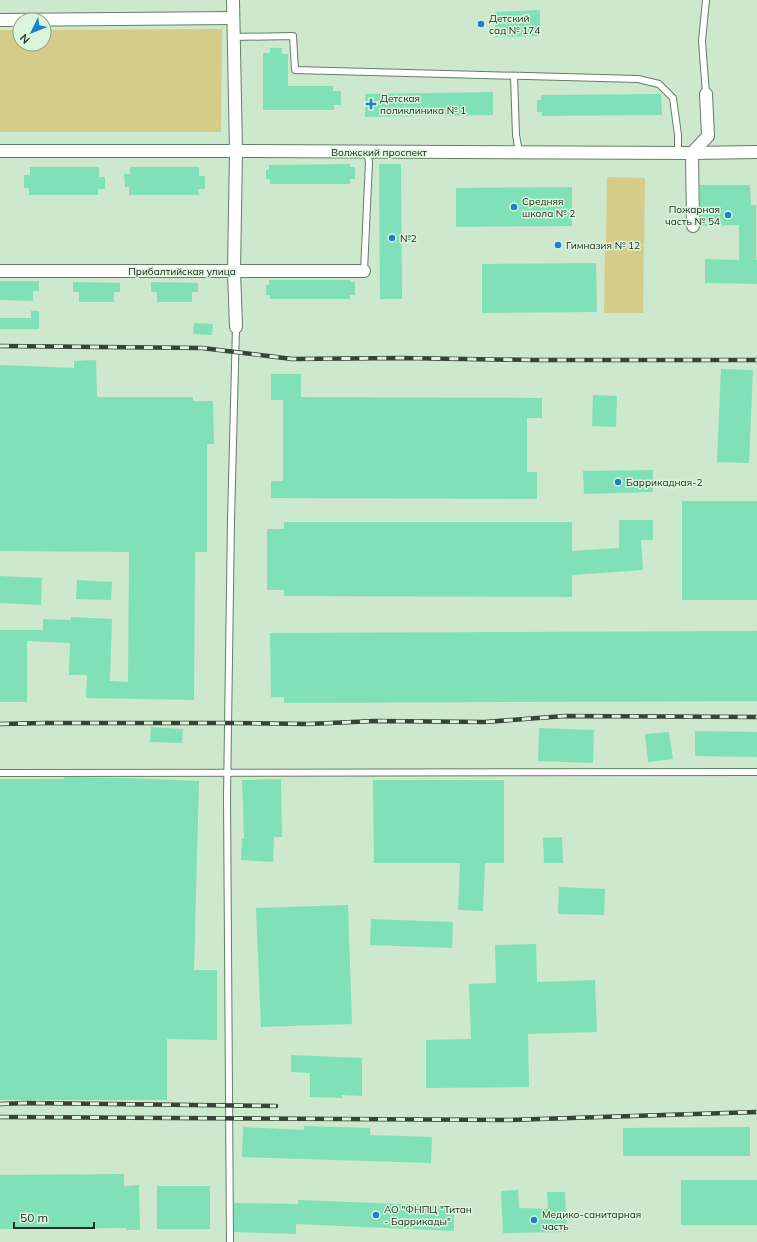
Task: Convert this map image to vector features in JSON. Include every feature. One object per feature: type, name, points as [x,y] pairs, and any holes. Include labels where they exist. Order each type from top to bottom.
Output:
[{"type":"street","points":[[233,0],[236,151],[234,271],[236,326]]},
{"type":"street","points":[[0,20],[233,18]]},
{"type":"street","points":[[693,226],[692,153],[708,136],[706,94]]},
{"type":"street","name":"Волжский проспект","points":[[0,151],[757,152]]},
{"type":"street","name":"Прибалтийская улица","points":[[0,271],[364,271]]},
{"type":"lane","points":[[706,0],[702,41],[706,94]]},
{"type":"lane","points":[[233,37],[293,36],[295,70],[638,80],[659,84],[673,98],[678,135],[678,153]]},
{"type":"lane","points":[[514,76],[516,135],[519,152]]},
{"type":"lane","points":[[364,271],[369,162],[367,152]]},
{"type":"lane","points":[[230,1242],[228,772],[231,520],[236,326]]},
{"type":"lane","points":[[0,773],[757,772]]},
{"type":"shaded area","points":[[222,29],[221,132],[0,132],[0,30],[12,30],[12,52],[52,52],[52,30]]},
{"type":"shaded area","points":[[607,177],[645,178],[644,245],[606,244]]},
{"type":"shaded area","points":[[605,246],[644,246],[643,313],[604,313]]},
{"type":"building","points":[[540,10],[540,36],[495,37],[495,12]]},
{"type":"building","points":[[270,48],[282,48],[282,54],[288,54],[288,86],[333,86],[333,91],[341,91],[341,105],[334,105],[334,110],[263,110],[263,53],[270,53]]},
{"type":"building","points":[[493,92],[493,115],[365,117],[365,94]]},
{"type":"building","points":[[661,94],[662,115],[542,116],[542,112],[537,112],[537,100],[541,100],[541,95]]},
{"type":"building","points":[[350,164],[350,167],[355,167],[355,179],[350,179],[350,184],[270,184],[270,179],[266,179],[266,170],[269,170],[269,165]]},
{"type":"building","points":[[379,164],[401,164],[402,299],[380,299]]},
{"type":"building","points":[[30,167],[99,167],[99,177],[105,177],[105,189],[98,189],[98,195],[29,195],[29,188],[24,188],[24,175],[30,175]]},
{"type":"building","points":[[130,167],[199,167],[199,176],[205,176],[205,189],[198,189],[199,195],[129,195],[129,187],[125,187],[124,174],[130,174]]},
{"type":"building","name":"Пожарная часть № 54","points":[[700,185],[750,185],[751,205],[756,205],[757,284],[705,283],[705,259],[739,260],[739,225],[700,226]]},
{"type":"building","name":"Средняя школа № 2","points":[[572,187],[572,226],[456,227],[456,188]]},
{"type":"building","points":[[596,263],[597,312],[482,313],[482,264]]},
{"type":"building","points":[[269,280],[350,280],[350,282],[355,282],[355,295],[350,295],[350,299],[270,299],[270,295],[266,295],[266,285],[269,285]]},
{"type":"building","points":[[0,281],[39,281],[39,291],[33,291],[33,301],[0,300]]},
{"type":"building","points":[[73,282],[120,283],[120,292],[114,292],[114,302],[79,302],[79,292],[73,292]]},
{"type":"building","points":[[151,282],[198,283],[198,292],[192,292],[192,302],[157,302],[157,292],[151,292]]},
{"type":"building","points":[[31,311],[39,311],[39,329],[0,329],[0,318],[31,318]]},
{"type":"building","points":[[194,323],[213,324],[212,335],[193,334]]},
{"type":"building","points":[[96,360],[97,397],[193,397],[193,401],[213,401],[214,444],[207,444],[207,552],[195,552],[194,700],[86,698],[87,675],[69,675],[70,643],[27,641],[27,702],[0,702],[0,630],[43,630],[43,619],[71,620],[71,617],[112,619],[110,681],[128,682],[129,552],[0,551],[0,365],[74,368],[74,361]]},
{"type":"building","points":[[721,369],[753,370],[749,463],[717,462]]},
{"type":"building","points":[[271,374],[301,374],[301,397],[542,398],[542,418],[527,418],[527,472],[537,472],[537,499],[271,498],[271,481],[283,481],[283,400],[271,400]]},
{"type":"building","points":[[593,395],[617,396],[616,427],[592,426]]},
{"type":"building","name":"Баррикадная-2","points":[[653,470],[653,492],[584,494],[583,471]]},
{"type":"building","points":[[682,501],[757,501],[757,600],[682,600]]},
{"type":"building","points":[[619,520],[653,520],[653,540],[641,540],[643,570],[572,575],[572,597],[284,596],[284,590],[267,590],[267,529],[284,529],[284,522],[572,522],[572,551],[619,548]]},
{"type":"building","points":[[0,576],[42,578],[41,605],[0,603]]},
{"type":"building","points":[[77,580],[112,582],[111,600],[76,599]]},
{"type":"building","points":[[757,631],[757,701],[284,703],[284,697],[271,697],[270,633]]},
{"type":"building","points":[[151,727],[183,729],[182,743],[150,742]]},
{"type":"building","points":[[539,728],[594,730],[593,763],[538,761]]},
{"type":"building","points":[[695,731],[757,732],[757,757],[695,756]]},
{"type":"building","points":[[669,732],[673,759],[648,762],[645,734]]},
{"type":"building","points":[[64,777],[199,781],[194,970],[217,970],[217,1040],[167,1039],[167,1100],[0,1100],[0,779],[64,779]]},
{"type":"building","points":[[281,779],[282,837],[274,837],[273,862],[241,860],[242,839],[244,839],[242,780]]},
{"type":"building","points":[[373,780],[504,780],[504,863],[485,863],[483,911],[458,910],[460,863],[374,863]]},
{"type":"building","points":[[562,837],[563,863],[544,863],[543,838]]},
{"type":"building","points":[[559,887],[605,889],[604,915],[558,914]]},
{"type":"building","points":[[348,905],[352,1024],[261,1027],[256,908]]},
{"type":"building","points":[[371,919],[453,922],[452,948],[370,945]]},
{"type":"building","points":[[536,944],[537,982],[595,980],[597,1032],[528,1034],[529,1087],[426,1088],[426,1040],[471,1039],[469,984],[496,983],[495,945]]},
{"type":"building","points":[[291,1055],[362,1058],[362,1096],[342,1095],[342,1098],[310,1097],[310,1073],[291,1072]]},
{"type":"building","points":[[304,1126],[370,1128],[370,1135],[432,1137],[431,1163],[242,1157],[243,1127],[304,1130]]},
{"type":"building","points":[[750,1127],[750,1156],[623,1156],[623,1128]]},
{"type":"building","points":[[124,1174],[124,1186],[139,1185],[140,1230],[127,1230],[126,1228],[0,1229],[0,1175]]},
{"type":"building","points":[[681,1180],[757,1180],[757,1225],[681,1225]]},
{"type":"building","points":[[157,1186],[210,1186],[210,1229],[157,1229]]},
{"type":"building","name":"Медико-санитарная часть","points":[[518,1190],[519,1208],[548,1209],[547,1192],[565,1192],[567,1232],[503,1233],[501,1191]]},
{"type":"building","name":"АО \"ФНПЦ \"Титан - Баррикады\"","points":[[298,1200],[454,1206],[454,1231],[296,1224],[296,1234],[234,1232],[234,1203],[298,1204]]},
{"type":"railway","points":[[0,346],[202,348],[292,359],[402,358],[533,360],[757,360]]},
{"type":"railway","points":[[0,724],[308,724],[375,721],[485,722],[565,716],[757,717]]},
{"type":"railway","points":[[0,1104],[276,1106]]},
{"type":"railway","points":[[0,1117],[509,1120],[757,1112]]},
{"type":"place","name":"Детский сад № 174","points":[[481,24]]},
{"type":"place","name":"Детская поликлиника № 1","points":[[371,104]]},
{"type":"place","name":"Средняя школа № 2","points":[[514,207]]},
{"type":"place","name":"Пожарная часть № 54","points":[[728,215]]},
{"type":"place","name":"№2","points":[[392,238]]},
{"type":"place","name":"Гимназия № 12","points":[[558,245]]},
{"type":"place","name":"Баррикадная-2","points":[[618,482]]},
{"type":"place","name":"АО \"ФНПЦ \"Титан - Баррикады\"","points":[[376,1215]]},
{"type":"place","name":"Медико-санитарная часть","points":[[534,1220]]}]
